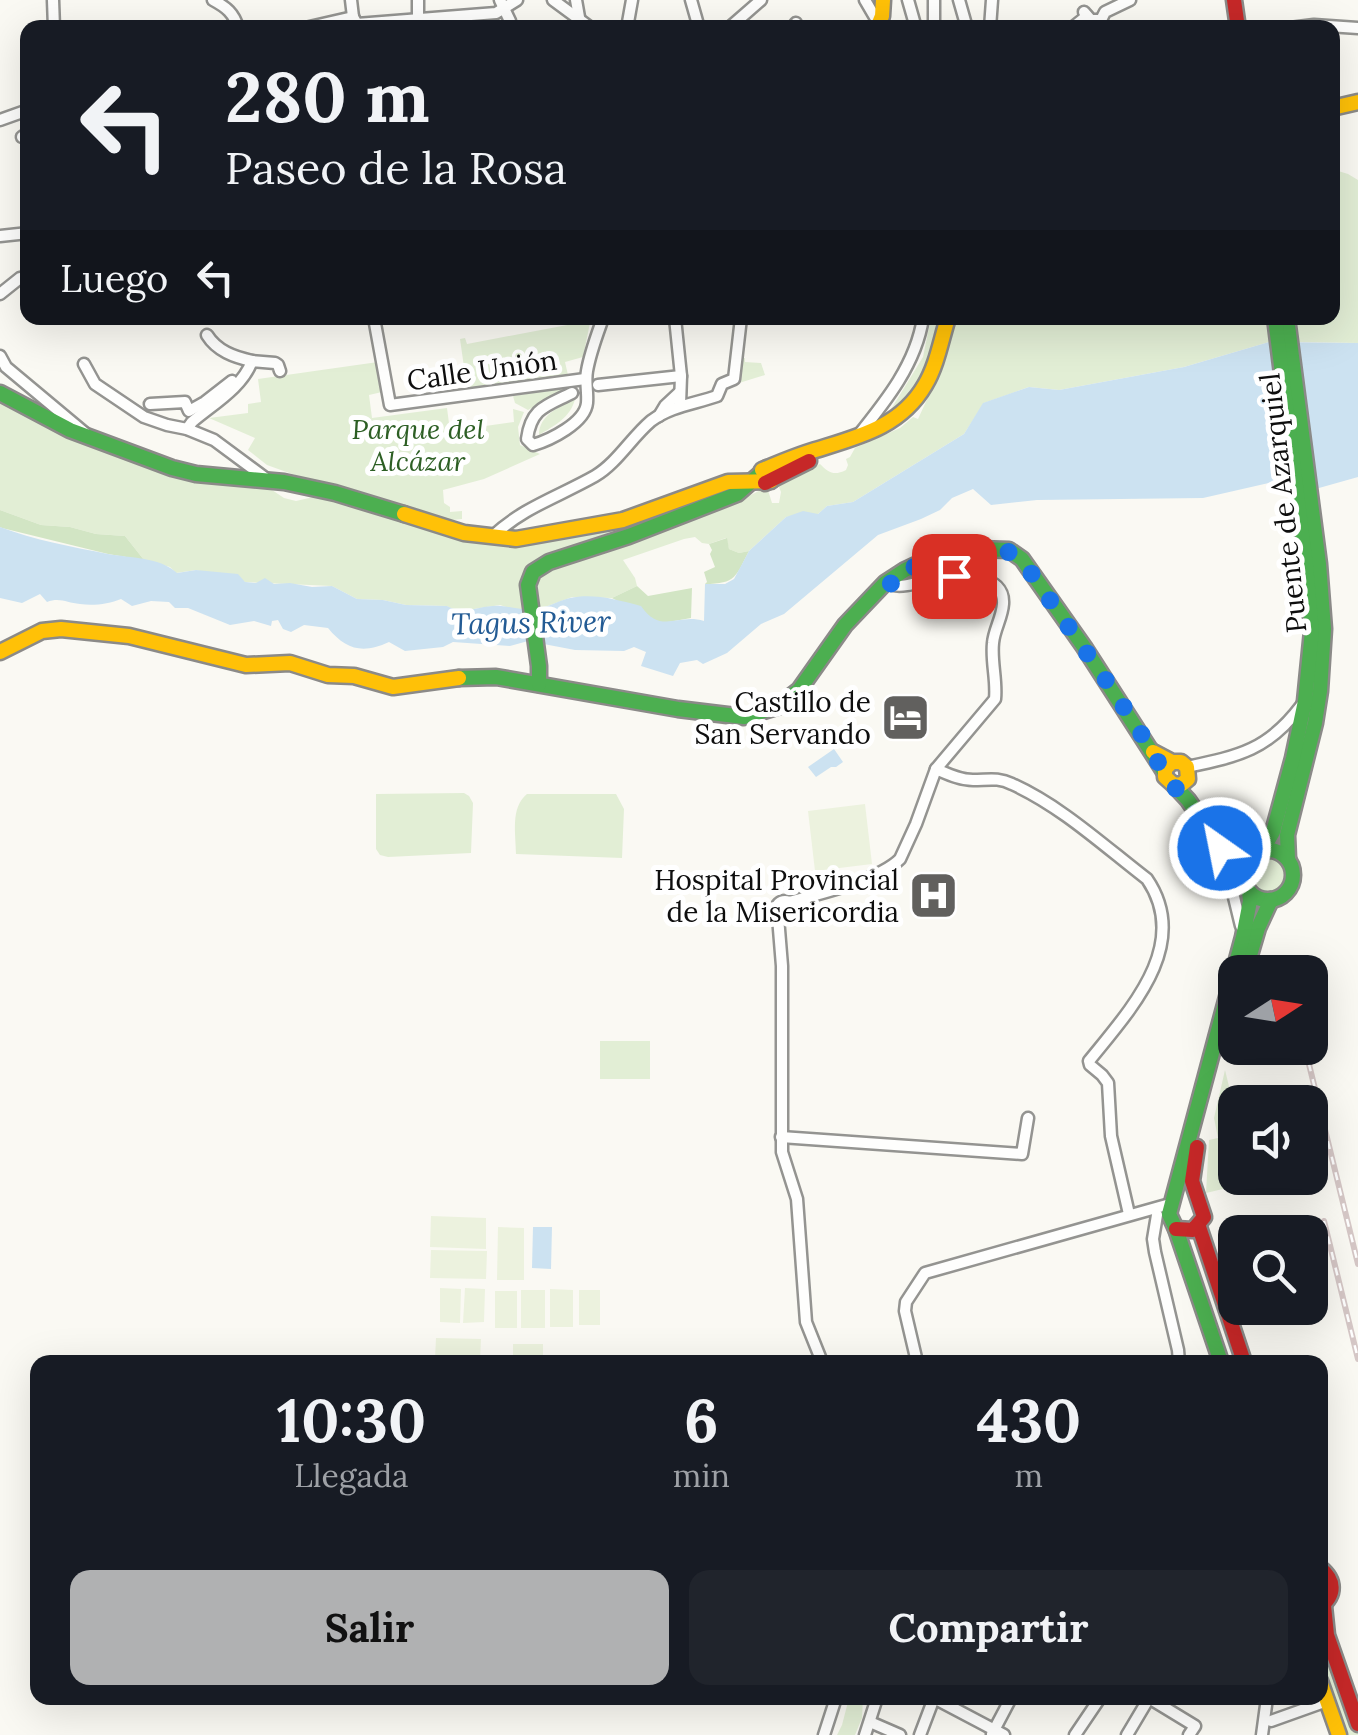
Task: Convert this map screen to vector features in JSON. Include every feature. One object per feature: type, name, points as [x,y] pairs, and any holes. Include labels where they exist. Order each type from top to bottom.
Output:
[{"type":"main road","points":[[0,394],[70,430],[172,468],[335,493],[464,533],[516,539],[623,520],[732,488],[894,420],[928,380],[946,325]]},
{"type":"main road","name":"Puente de Azarquiel","points":[[1276,325],[1323,604],[1324,653],[1315,723],[1287,836],[1288,859]]},
{"type":"main road","name":"Puente de Azarquiel","points":[[1258,852],[1273,832],[1282,804],[1310,666],[1308,527],[1287,325]]},
{"type":"main road","points":[[539,684],[528,591],[530,575],[549,562],[629,536],[769,474]]},
{"type":"main road","points":[[0,652],[42,631],[129,636],[246,665],[290,663],[328,675],[354,676],[393,686],[474,676],[515,679],[744,717],[788,700],[799,690],[845,625],[889,581],[924,561],[1000,548],[1022,560],[1153,752],[1177,773],[1188,800],[1222,851],[1247,887],[1262,900],[1279,898],[1290,887],[1294,873],[1288,859],[1276,851],[1233,855],[1222,851]]},
{"type":"main road","points":[[1219,1355],[1169,1213],[1243,937],[1250,901],[1244,867],[1258,852]]},
{"type":"main road","points":[[1251,955],[1271,900]]},
{"type":"main road","points":[[1169,1213],[1188,1232],[1199,1226],[1204,1217],[1192,1178],[1219,1065]]},
{"type":"main road","points":[[1169,1213],[1181,1195],[1197,1198]]},
{"type":"main road","points":[[1199,1226],[1242,1355]]},
{"type":"main road","points":[[1328,1575],[1333,1593],[1328,1599]]},
{"type":"main road","points":[[1328,1637],[1358,1724]]},
{"type":"main road","points":[[1328,1704],[1339,1735]]},
{"type":"street","points":[[213,0],[226,6],[236,20]]},
{"type":"street","points":[[418,0],[418,18]]},
{"type":"street","points":[[404,20],[496,13],[502,5],[516,0]]},
{"type":"street","points":[[553,0],[582,20]]},
{"type":"street","points":[[576,0],[579,17]]},
{"type":"street","points":[[741,20],[761,0]]},
{"type":"street","points":[[1104,20],[1105,12],[1130,0]]},
{"type":"street","name":"Calle Unión","points":[[375,325],[390,405],[585,379],[584,415],[533,445],[527,439],[531,417],[572,394]]},
{"type":"street","points":[[585,379],[600,325]]},
{"type":"street","points":[[675,405],[681,376],[676,325]]},
{"type":"street","points":[[493,536],[512,518],[599,474],[648,424],[675,405],[717,396],[722,384],[734,379],[740,325]]},
{"type":"street","points":[[856,438],[913,359],[922,325]]},
{"type":"street","points":[[207,335],[224,352],[250,365],[275,363],[280,371]]},
{"type":"street","points":[[0,356],[6,367],[90,437]]},
{"type":"street","points":[[84,364],[96,384],[144,417],[214,440],[269,481]]},
{"type":"street","points":[[150,404],[185,402],[189,411],[250,365]]},
{"type":"street","points":[[188,429],[226,395],[250,365]]},
{"type":"street","name":"Calle Unión","points":[[598,385],[681,376]]},
{"type":"street","points":[[782,966],[779,934],[787,912],[811,896],[874,875],[900,859],[936,769],[995,699],[993,640],[1003,603],[995,584],[985,579],[938,578],[896,586],[889,581]]},
{"type":"street","points":[[1177,773],[1260,745],[1282,729],[1305,701]]},
{"type":"street","points":[[945,760],[958,778]]},
{"type":"street","points":[[936,769],[958,778],[1010,782],[1050,806],[1147,879],[1156,892],[1162,908],[1162,934],[1149,980],[1089,1060],[1108,1083],[1111,1136],[1133,1213]]},
{"type":"street","points":[[1222,851],[1243,937]]},
{"type":"street","points":[[787,912],[782,966],[780,1138],[797,1199],[806,1322],[819,1355]]},
{"type":"street","points":[[780,1138],[1022,1154],[1028,1118]]},
{"type":"street","points":[[1133,1213],[1169,1213]]},
{"type":"street","points":[[915,1355],[906,1302],[925,1273],[1133,1213],[1169,1213]]},
{"type":"street","points":[[1169,1213],[1153,1239],[1178,1355]]},
{"type":"street","points":[[824,1735],[834,1705]]},
{"type":"street","points":[[865,1735],[876,1705]]},
{"type":"street","points":[[920,1735],[931,1705]]},
{"type":"street","points":[[947,1705],[997,1733],[1008,1705]]},
{"type":"street","points":[[1075,1735],[1095,1705]]},
{"type":"street","points":[[1127,1735],[1145,1705]]},
{"type":"street","points":[[1160,1705],[1195,1726],[1189,1735]]},
{"type":"street","points":[[1262,1735],[1267,1705]]},
{"type":"street","points":[[1271,1721],[1316,1705]]},
{"type":"street","points":[[870,1722],[900,1735]]},
{"type":"green space","points":[[1340,172],[1358,180],[1358,343],[1297,342],[1295,325],[1340,325]]},
{"type":"green space","points":[[567,325],[590,325],[583,357],[565,362],[568,375],[467,388],[460,339],[465,338],[467,344]]},
{"type":"green space","points":[[930,325],[939,325],[929,359],[911,395],[885,419],[923,357]]},
{"type":"green space","points":[[954,325],[1267,325],[1269,342],[1184,367],[1059,390],[1029,387],[984,403],[964,434],[853,502],[827,506],[818,514],[786,517],[749,551],[729,549],[726,538],[709,544],[695,537],[684,539],[623,560],[637,586],[612,598],[572,597],[537,610],[500,605],[467,610],[406,605],[357,599],[332,586],[245,582],[196,570],[176,573],[170,567],[144,560],[125,536],[41,525],[0,510],[0,401],[84,441],[266,486],[296,501],[322,495],[465,539],[646,518],[654,533],[724,508],[767,487],[772,503],[779,503],[781,492],[777,482],[820,464],[832,473],[846,470],[846,459],[855,448],[900,428],[913,417],[918,419]]},
{"type":"green space","points":[[742,358],[745,362],[761,363],[765,375],[739,383]]},
{"type":"green space","name":"Parque del Alcázar","points":[[378,362],[382,392],[369,395],[372,418],[447,408],[450,431],[514,422],[513,409],[524,412],[518,427],[520,445],[540,454],[484,479],[443,490],[450,512],[462,511],[462,519],[452,520],[267,465],[248,450],[255,438],[209,418],[248,413],[248,404],[261,402],[258,379]]},
{"type":"green space","points":[[570,390],[528,410],[515,403],[513,396]]},
{"type":"green space","points":[[575,399],[566,416],[539,435],[546,417]]},
{"type":"green space","points":[[0,510],[41,525],[125,536],[144,560],[2,528]]},
{"type":"green space","points":[[727,538],[729,549],[749,551],[734,577],[705,584],[704,572],[715,567],[709,544]]},
{"type":"green space","points":[[637,586],[648,596],[692,588],[691,618],[663,623],[612,598]]},
{"type":"green space","points":[[464,793],[473,803],[471,853],[380,855],[376,849],[376,794]]},
{"type":"green space","points":[[527,794],[616,794],[624,809],[622,858],[516,854],[516,814]]},
{"type":"green space","points":[[865,804],[872,864],[815,871],[808,811]]},
{"type":"green space","points":[[1267,856],[1280,861],[1285,874],[1280,887],[1267,892],[1254,887],[1249,874],[1254,861]]},
{"type":"green space","points":[[600,1041],[650,1041],[650,1079],[600,1079]]},
{"type":"green space","points":[[1218,1101],[1218,1138],[1214,1118]]},
{"type":"green space","points":[[1218,1138],[1218,1190],[1206,1193],[1209,1140]]},
{"type":"green space","points":[[431,1216],[486,1218],[486,1249],[430,1247]]},
{"type":"green space","points":[[498,1227],[524,1228],[524,1280],[497,1280]]},
{"type":"green space","points":[[431,1250],[487,1251],[486,1279],[430,1278]]},
{"type":"green space","points":[[440,1288],[461,1289],[460,1323],[440,1322]]},
{"type":"green space","points":[[465,1288],[485,1289],[484,1322],[463,1323]]},
{"type":"green space","points":[[550,1289],[573,1290],[573,1327],[550,1327]]},
{"type":"green space","points":[[521,1290],[545,1290],[545,1328],[521,1328]]},
{"type":"green space","points":[[579,1290],[600,1290],[600,1325],[579,1325]]},
{"type":"green space","points":[[495,1291],[517,1291],[517,1328],[495,1328]]},
{"type":"green space","points":[[436,1338],[481,1339],[480,1355],[435,1355]]},
{"type":"green space","points":[[513,1344],[543,1344],[543,1355],[513,1355]]},
{"type":"green space","points":[[1328,1639],[1358,1731],[1358,1735],[1342,1735],[1328,1692]]},
{"type":"green space","points":[[847,1705],[863,1705],[855,1735],[837,1735]]},
{"type":"water","name":"Tagus River","points":[[1269,342],[1358,343],[1358,477],[1319,488],[1273,482],[1203,498],[1037,500],[991,505],[973,489],[952,498],[940,510],[878,535],[784,614],[761,624],[727,653],[703,664],[697,660],[680,663],[673,676],[641,666],[646,652],[634,647],[624,651],[575,650],[528,641],[510,646],[453,642],[443,647],[405,651],[389,642],[363,649],[341,641],[328,628],[304,625],[291,632],[283,629],[278,620],[272,621],[271,626],[254,621],[230,625],[188,608],[175,608],[169,602],[132,606],[121,599],[85,605],[60,600],[47,602],[40,594],[22,603],[0,598],[0,527],[67,546],[153,561],[177,573],[196,570],[238,574],[245,582],[256,583],[265,578],[274,584],[332,586],[357,599],[460,610],[494,606],[530,610],[570,598],[597,597],[641,606],[648,615],[663,621],[704,621],[705,584],[725,584],[734,579],[749,551],[786,517],[803,511],[818,514],[827,506],[853,502],[964,434],[983,403],[1029,387],[1059,390],[1184,367]]},
{"type":"water","points":[[834,749],[843,762],[816,777],[808,767]]},
{"type":"water","points":[[533,1227],[552,1227],[551,1269],[532,1268]]},
{"type":"railway","points":[[1309,1065],[1358,1264]]},
{"type":"railway","points":[[1328,1237],[1358,1359]]},
{"type":"traffic: fast","points":[[1262,851],[1273,832],[1293,758],[1305,701],[1312,631],[1276,325]]},
{"type":"traffic: fast","points":[[1288,325],[1324,629],[1315,723],[1287,835],[1288,859]]},
{"type":"traffic: fast","points":[[0,393],[70,430],[172,468],[284,482],[404,514]]},
{"type":"traffic: fast","points":[[539,684],[528,585],[533,572],[549,562],[737,494],[767,468]]},
{"type":"traffic: fast","points":[[459,678],[496,677],[744,717],[777,707],[799,690],[845,625],[885,583],[905,570],[924,561],[978,549],[1009,550],[1022,559],[1084,647],[1165,773]]},
{"type":"traffic: fast","points":[[1174,785],[1245,883]]},
{"type":"traffic: fast","points":[[1268,850],[1286,857],[1293,875],[1286,893],[1268,900],[1250,893],[1243,875],[1250,857],[1268,850]]},
{"type":"traffic: fast","points":[[1219,1355],[1169,1214],[1243,937],[1249,891]]},
{"type":"traffic: fast","points":[[1250,955],[1271,900]]},
{"type":"traffic: slow","points":[[880,20],[883,0]]},
{"type":"traffic: slow","points":[[1340,106],[1358,102]]},
{"type":"traffic: slow","points":[[762,470],[857,437],[902,412],[929,377],[946,325]]},
{"type":"traffic: slow","points":[[404,514],[464,533],[516,539],[623,520],[728,482],[771,481]]},
{"type":"traffic: slow","points":[[0,652],[42,631],[61,629],[129,636],[246,665],[290,663],[328,675],[354,676],[393,687],[459,678]]},
{"type":"traffic: slow","points":[[1153,752],[1187,767],[1188,779],[1182,784],[1174,785],[1165,777],[1165,769],[1172,762]]},
{"type":"traffic: slow","points":[[1220,849],[1233,855],[1254,854]]},
{"type":"traffic: slow","points":[[1328,1704],[1339,1735]]},
{"type":"traffic: jam","points":[[1234,0],[1237,20]]},
{"type":"traffic: jam","points":[[765,483],[809,461]]},
{"type":"traffic: jam","points":[[1176,1229],[1193,1230],[1204,1217],[1192,1181],[1197,1147]]},
{"type":"traffic: jam","points":[[1199,1227],[1242,1355]]},
{"type":"traffic: jam","points":[[1328,1576],[1332,1588],[1328,1599]]},
{"type":"traffic: jam","points":[[1328,1638],[1358,1724]]},
{"type":"place","name":"Castillo de San Servando","points":[[906,718]]},
{"type":"place","name":"Hospital Provincial de la Misericordia","points":[[934,896]]},
{"type":"route","points":[[954,576],[902,586],[889,581],[924,561],[978,549],[1000,548],[1016,554],[1084,647],[1167,780],[1188,800],[1220,848]]}]
